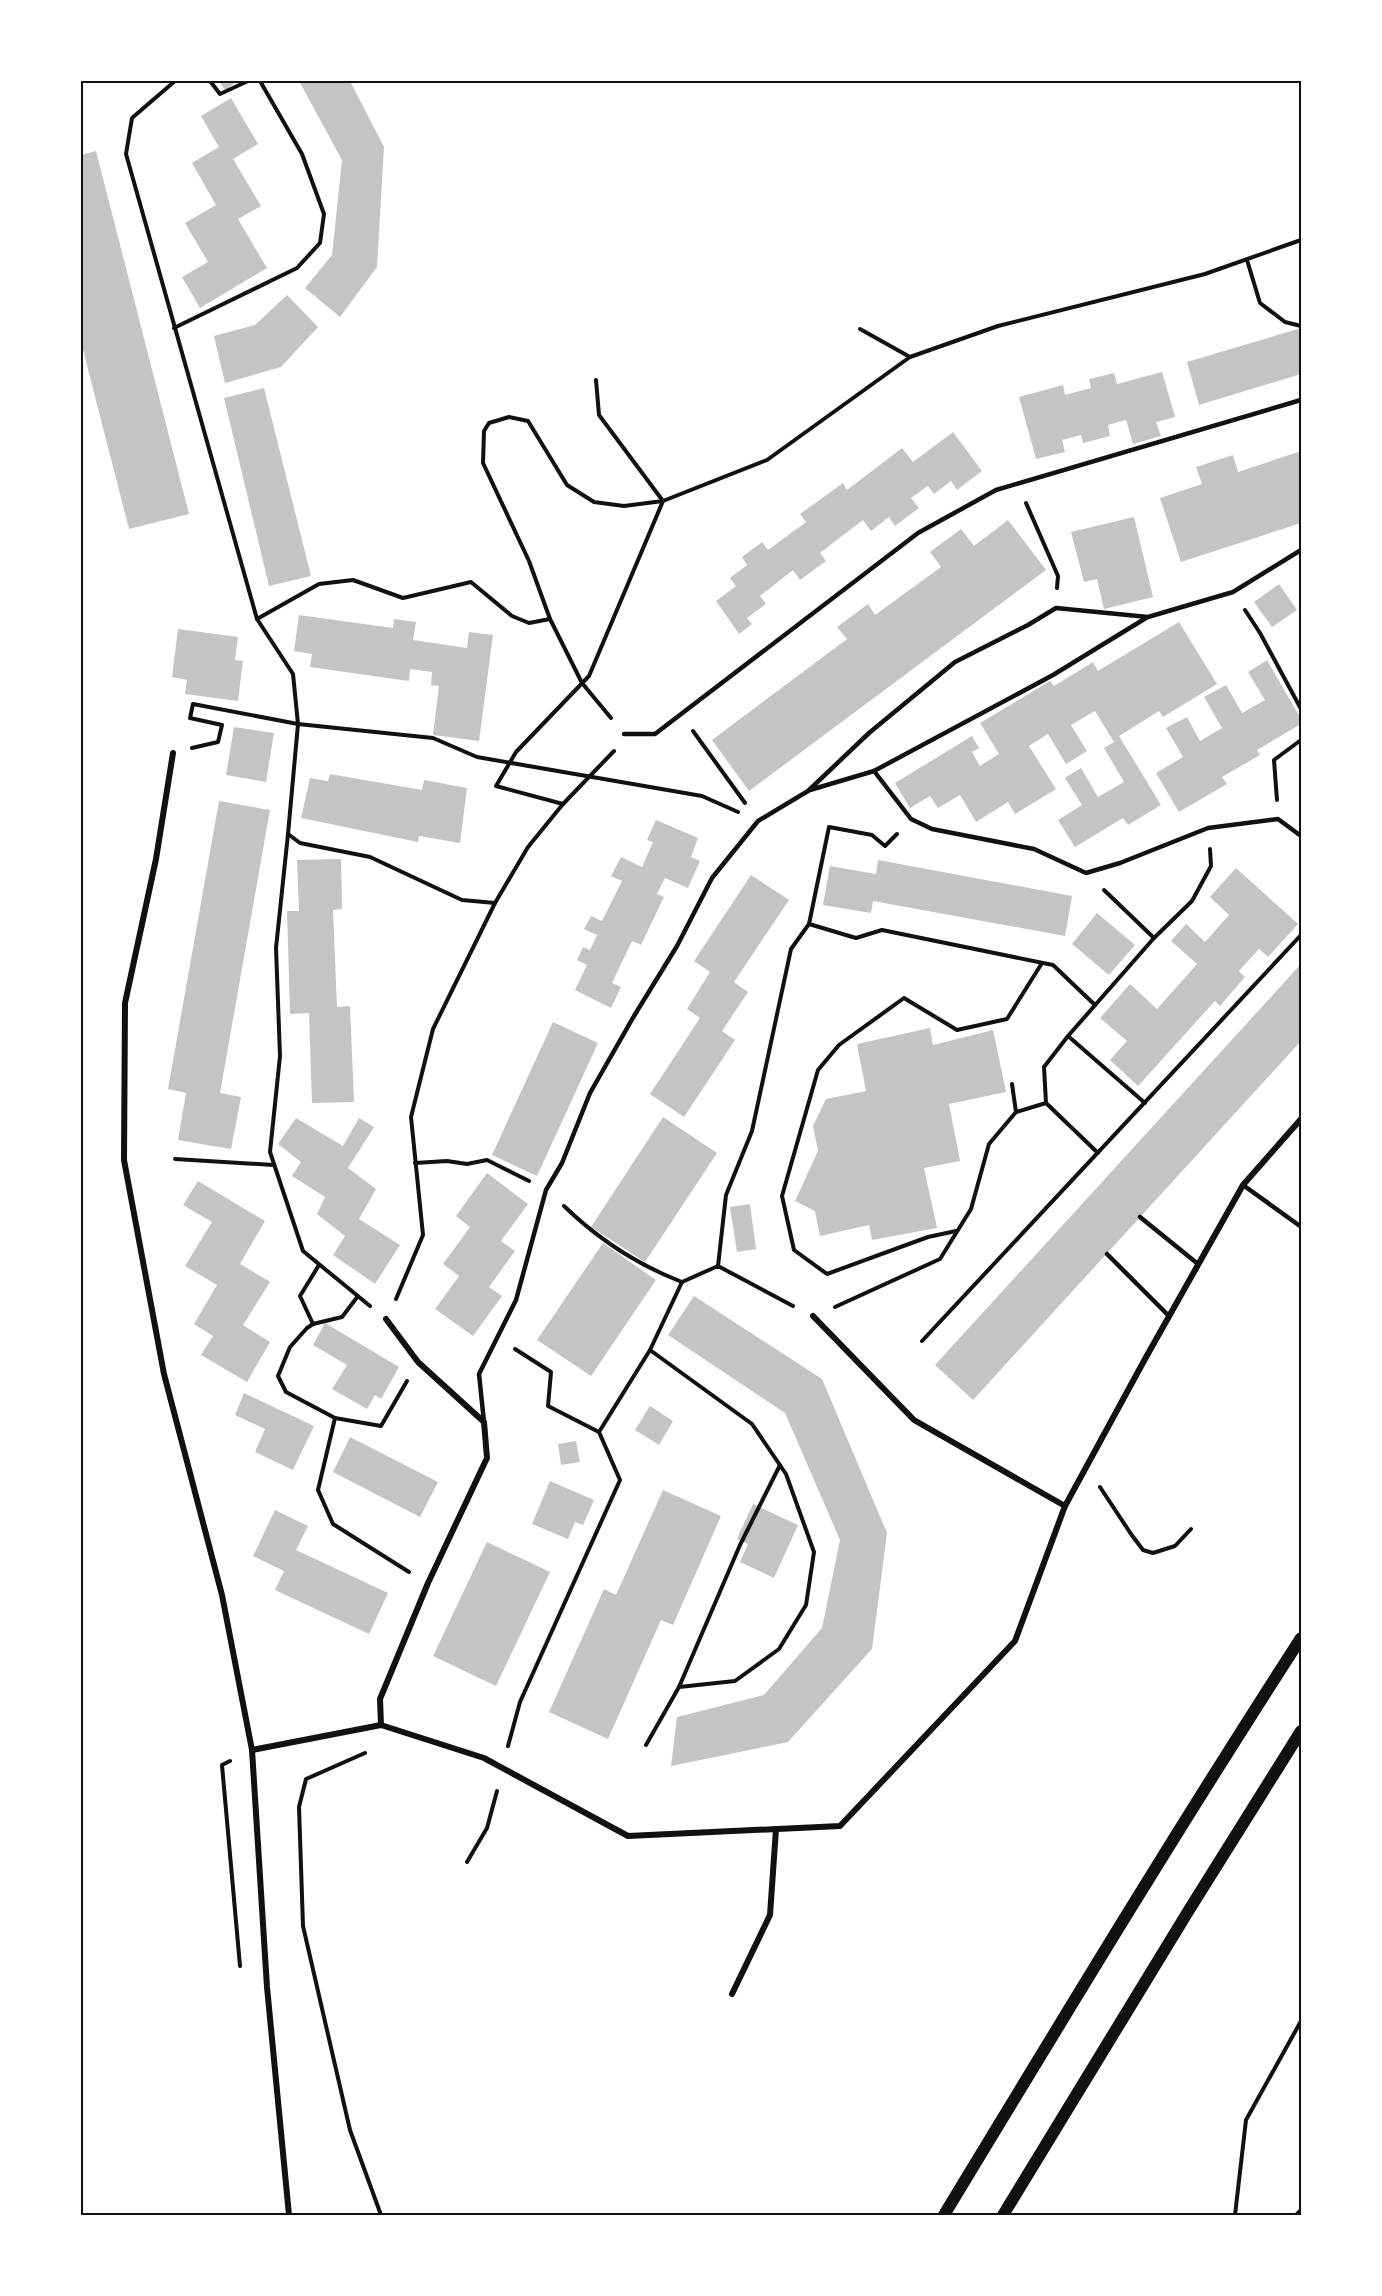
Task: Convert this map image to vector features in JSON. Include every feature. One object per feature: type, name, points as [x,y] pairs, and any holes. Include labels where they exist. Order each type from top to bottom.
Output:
[{"type":"main road","points":[[945,2215],[1104,1950],[1301,1638]]},
{"type":"main road","points":[[1003,2215],[1188,1910],[1301,1731]]},
{"type":"street","points":[[173,753],[156,858],[126,1003],[124,1160],[164,1374],[222,1595],[252,1750],[268,1999],[289,2215]]},
{"type":"street","points":[[252,1750],[381,1725],[484,1758],[628,1836],[840,1826],[1015,1641],[1065,1506],[1169,1316],[1243,1185],[1301,1119]]},
{"type":"street","points":[[813,1316],[914,1420],[1065,1506]]},
{"type":"street","points":[[381,1725],[380,1699],[428,1583],[487,1458],[484,1422],[418,1362],[386,1319]]},
{"type":"street","points":[[732,1994],[770,1915],[776,1829]]},
{"type":"lane","points":[[624,734],[655,734],[918,533],[996,490],[1301,400]]},
{"type":"lane","points":[[808,791],[874,771],[1053,675],[1148,617],[1233,592],[1301,550]]},
{"type":"lane","points":[[484,1422],[479,1374],[516,1300],[546,1190],[562,1162],[590,1093],[677,946],[712,878],[758,821],[808,791],[869,733],[955,662],[1056,608],[1148,617]]},
{"type":"lane","points":[[874,771],[911,819],[932,829],[1034,849],[1086,873],[1120,863],[1208,828],[1278,819],[1301,836]]},
{"type":"lane","points":[[1243,1185],[1300,1226]]},
{"type":"lane","points":[[1140,1217],[1198,1264]]},
{"type":"lane","points":[[1107,1254],[1169,1316]]},
{"type":"path","points":[[175,81],[132,118],[126,154],[257,619],[293,674],[298,724],[276,948],[280,1056],[270,1152],[303,1251],[386,1319],[423,1235],[411,1117],[433,1029],[495,903],[528,847],[563,804],[611,754],[624,734],[582,683],[550,619],[529,561],[483,463],[484,431],[489,423],[509,417],[528,421],[567,485],[594,502],[624,506],[663,501],[767,460],[910,357],[998,326],[1205,274],[1301,240]]},
{"type":"path","points":[[210,81],[220,94],[248,81]]},
{"type":"path","points":[[174,328],[297,268],[320,243],[324,214],[302,154],[260,81]]},
{"type":"path","points":[[1247,260],[1260,303],[1285,322],[1301,326]]},
{"type":"path","points":[[860,328],[910,357]]},
{"type":"path","points":[[596,380],[599,415],[663,501]]},
{"type":"path","points":[[1017,483],[1058,576]]},
{"type":"path","points":[[563,804],[496,786],[516,752],[589,676],[663,501]]},
{"type":"path","points":[[257,619],[319,584],[353,580],[403,598],[471,582],[512,616],[529,622],[550,619]]},
{"type":"path","points":[[1260,633],[1301,709]]},
{"type":"path","points":[[173,753],[218,742],[222,725],[190,718],[193,704],[298,724],[433,738],[477,757],[702,796],[758,821]]},
{"type":"path","points":[[681,714],[758,821]]},
{"type":"path","points":[[1278,819],[1274,760],[1301,740]]},
{"type":"path","points":[[718,1266],[726,1195],[752,1131],[791,949],[809,924],[829,827],[872,835],[885,846],[911,819]]},
{"type":"path","points":[[1098,1153],[1046,1103],[1044,1067],[1068,1036],[1154,938],[1192,901],[1211,866],[1208,828]]},
{"type":"path","points":[[288,834],[300,843],[370,857],[462,900],[495,903]]},
{"type":"path","points":[[1086,873],[1154,938]]},
{"type":"path","points":[[809,924],[856,938],[882,930],[1053,966],[1095,1005]]},
{"type":"path","points":[[922,1341],[1301,935]]},
{"type":"path","points":[[957,1230],[928,1237],[827,1274],[794,1250],[782,1196],[818,1070],[839,1046],[904,998],[957,1030],[1006,1019],[1042,963]]},
{"type":"path","points":[[1068,1036],[1144,1103]]},
{"type":"path","points":[[1012,1084],[1016,1112]]},
{"type":"path","points":[[718,1266],[813,1316],[940,1259],[970,1209],[989,1144],[1016,1112],[1046,1103]]},
{"type":"path","points":[[176,1159],[274,1165]]},
{"type":"path","points":[[415,1164],[447,1161],[467,1164],[487,1160],[546,1190],[587,1229],[651,1270],[682,1282]]},
{"type":"path","points":[[313,1324],[300,1296],[319,1265]]},
{"type":"path","points":[[599,1432],[650,1350],[682,1282],[718,1266]]},
{"type":"path","points":[[358,1296],[342,1317],[313,1324],[290,1347],[279,1376],[286,1392],[335,1418],[381,1426],[418,1362]]},
{"type":"path","points":[[496,1338],[551,1372],[548,1406],[599,1432],[620,1480],[520,1702]]},
{"type":"path","points":[[650,1350],[752,1424],[786,1474],[814,1552],[806,1605],[779,1649],[735,1681],[679,1688]]},
{"type":"path","points":[[335,1418],[318,1490],[333,1524],[428,1583]]},
{"type":"path","points":[[646,1744],[679,1688],[740,1545],[780,1466]]},
{"type":"path","points":[[1087,1466],[1143,1550],[1154,1553],[1175,1546],[1191,1529]]},
{"type":"path","points":[[381,1725],[374,1749],[306,1779],[299,1807],[303,1926],[350,2130],[381,2215]]},
{"type":"path","points":[[467,1862],[487,1828]]},
{"type":"path","points":[[1235,2215],[1246,2120],[1301,2021]]},
{"type":"path","points":[[1296,2215],[1301,2210]]},
{"type":"building","points":[[219,81],[238,81],[225,90]]},
{"type":"building","points":[[299,81],[350,81],[384,147],[377,267],[340,317],[305,288],[332,255],[342,160]]},
{"type":"building","points":[[231,98],[258,144],[233,159],[261,206],[238,219],[267,268],[200,308],[182,277],[208,262],[185,223],[216,205],[192,163],[219,147],[201,116]]},
{"type":"building","points":[[96,151],[189,514],[129,529],[81,342],[81,155]]},
{"type":"building","points":[[287,295],[318,327],[281,367],[225,383],[214,336],[255,325]]},
{"type":"building","points":[[1301,328],[1301,374],[1199,405],[1187,362]]},
{"type":"building","points":[[1162,372],[1175,417],[1156,422],[1161,436],[1133,444],[1126,420],[1108,425],[1110,436],[1083,443],[1081,435],[1062,440],[1065,452],[1036,459],[1019,397],[1063,385],[1065,395],[1091,388],[1089,379],[1114,373],[1117,384]]},
{"type":"building","points":[[264,388],[311,576],[269,586],[224,398]]},
{"type":"building","points":[[953,432],[982,471],[957,490],[951,481],[934,494],[928,486],[911,498],[919,508],[895,526],[889,517],[871,531],[863,520],[820,553],[826,561],[800,580],[793,570],[760,596],[766,604],[747,618],[752,624],[739,634],[716,601],[736,586],[730,578],[747,565],[742,557],[762,542],[768,550],[806,522],[800,514],[843,483],[847,490],[902,448],[913,462]]},
{"type":"building","points":[[1301,451],[1301,523],[1181,562],[1160,498],[1202,484],[1196,467],[1233,455],[1238,472]]},
{"type":"building","points":[[1134,517],[1153,597],[1104,609],[1097,579],[1084,582],[1071,532]]},
{"type":"building","points":[[1008,520],[1046,570],[749,791],[712,740],[847,639],[837,627],[868,604],[875,615],[941,567],[930,552],[961,529],[974,546]]},
{"type":"building","points":[[1279,584],[1297,610],[1272,627],[1254,602]]},
{"type":"building","points":[[299,615],[393,628],[394,619],[416,622],[413,640],[467,648],[469,632],[493,635],[479,741],[433,735],[439,686],[431,685],[432,672],[410,669],[409,681],[310,667],[312,654],[294,651]]},
{"type":"building","points":[[1179,622],[1217,684],[1163,717],[1159,711],[1119,736],[1161,805],[1128,825],[1123,818],[1075,847],[1058,820],[1082,805],[1065,778],[1081,768],[1098,797],[1124,782],[1104,748],[1114,742],[1095,711],[1071,725],[1087,751],[1066,764],[1048,734],[1029,746],[1056,789],[1015,814],[1008,802],[976,822],[960,795],[938,808],[930,796],[910,808],[895,783],[972,736],[979,748],[972,752],[980,766],[999,754],[980,723],[1050,681],[1054,686],[1093,662],[1098,671]]},
{"type":"building","points":[[178,629],[238,637],[235,660],[243,661],[238,701],[185,694],[187,680],[172,677]]},
{"type":"building","points":[[1267,660],[1301,719],[1301,724],[1257,750],[1260,755],[1222,777],[1227,784],[1179,812],[1156,773],[1183,757],[1166,728],[1187,717],[1200,741],[1222,728],[1204,697],[1226,685],[1242,713],[1265,700],[1248,672]]},
{"type":"building","points":[[234,727],[274,733],[266,782],[226,775]]},
{"type":"building","points":[[330,774],[422,790],[424,780],[467,788],[460,843],[419,836],[418,842],[301,818],[310,778],[328,781]]},
{"type":"building","points":[[219,801],[270,810],[220,1093],[241,1097],[231,1149],[178,1140],[186,1093],[168,1089]]},
{"type":"building","points":[[656,820],[698,838],[691,857],[700,861],[688,888],[665,878],[657,894],[664,897],[641,945],[632,941],[612,983],[621,987],[611,1008],[575,990],[587,965],[577,960],[583,947],[590,950],[597,935],[584,929],[591,916],[602,921],[622,881],[611,876],[621,857],[642,867],[653,842],[647,840]]},
{"type":"building","points":[[341,859],[342,909],[333,910],[337,1007],[350,1006],[354,1102],[312,1103],[309,1013],[290,1014],[287,911],[299,911],[297,860]]},
{"type":"building","points":[[878,860],[1072,896],[1065,936],[873,901],[871,913],[823,905],[830,866],[876,874]]},
{"type":"building","points":[[1236,868],[1298,924],[1268,957],[1259,949],[1239,971],[1245,977],[1220,1006],[1215,1001],[1138,1086],[1110,1060],[1127,1041],[1100,1018],[1130,984],[1157,1009],[1197,964],[1171,941],[1186,924],[1205,942],[1229,915],[1210,897]]},
{"type":"building","points":[[751,875],[789,900],[734,982],[748,992],[722,1031],[735,1040],[684,1117],[650,1094],[700,1018],[687,1009],[710,972],[694,961]]},
{"type":"building","points":[[1097,913],[1135,945],[1109,975],[1072,944]]},
{"type":"building","points":[[1301,964],[1301,1041],[973,1400],[935,1365]]},
{"type":"building","points":[[553,1022],[598,1043],[537,1176],[492,1155]]},
{"type":"building","points":[[930,1028],[933,1045],[993,1030],[1006,1092],[949,1104],[960,1161],[924,1168],[937,1228],[872,1240],[869,1225],[820,1236],[815,1211],[795,1201],[818,1151],[813,1126],[826,1099],[866,1091],[857,1044]]},
{"type":"building","points":[[663,1117],[717,1153],[645,1262],[591,1227]]},
{"type":"building","points":[[296,1118],[343,1146],[359,1118],[374,1127],[348,1168],[376,1189],[359,1219],[400,1245],[375,1284],[333,1255],[345,1236],[317,1214],[325,1197],[292,1176],[301,1162],[278,1144]]},
{"type":"building","points":[[487,1173],[528,1204],[501,1241],[515,1251],[489,1287],[502,1296],[473,1336],[435,1309],[459,1276],[443,1264],[470,1227],[456,1216]]},
{"type":"building","points":[[198,1181],[265,1221],[240,1264],[270,1282],[243,1325],[270,1342],[247,1382],[201,1355],[213,1336],[194,1324],[217,1285],[185,1266],[212,1222],[183,1205]]},
{"type":"building","points":[[750,1204],[756,1249],[737,1252],[730,1207]]},
{"type":"building","points":[[603,1243],[656,1280],[591,1376],[537,1340]]},
{"type":"building","points":[[694,1296],[822,1379],[887,1533],[872,1649],[788,1742],[671,1766],[677,1717],[764,1695],[822,1628],[840,1540],[785,1413],[668,1335]]},
{"type":"building","points":[[325,1323],[399,1367],[381,1399],[375,1395],[367,1409],[332,1389],[347,1365],[313,1345]]},
{"type":"building","points":[[244,1393],[314,1426],[293,1470],[255,1452],[265,1429],[235,1415]]},
{"type":"building","points":[[650,1406],[673,1421],[659,1445],[635,1430]]},
{"type":"building","points":[[350,1437],[438,1482],[420,1517],[333,1472]]},
{"type":"building","points":[[576,1441],[580,1462],[561,1465],[558,1444]]},
{"type":"building","points":[[550,1481],[594,1500],[583,1525],[575,1522],[568,1539],[532,1524]]},
{"type":"building","points":[[663,1490],[721,1516],[673,1625],[661,1620],[608,1739],[549,1712],[604,1589],[616,1595]]},
{"type":"building","points":[[753,1504],[798,1525],[774,1578],[740,1562],[748,1544],[737,1539]]},
{"type":"building","points":[[275,1510],[308,1526],[296,1550],[388,1593],[369,1634],[275,1590],[284,1571],[253,1556]]},
{"type":"building","points":[[487,1542],[550,1572],[496,1686],[433,1656]]}]
